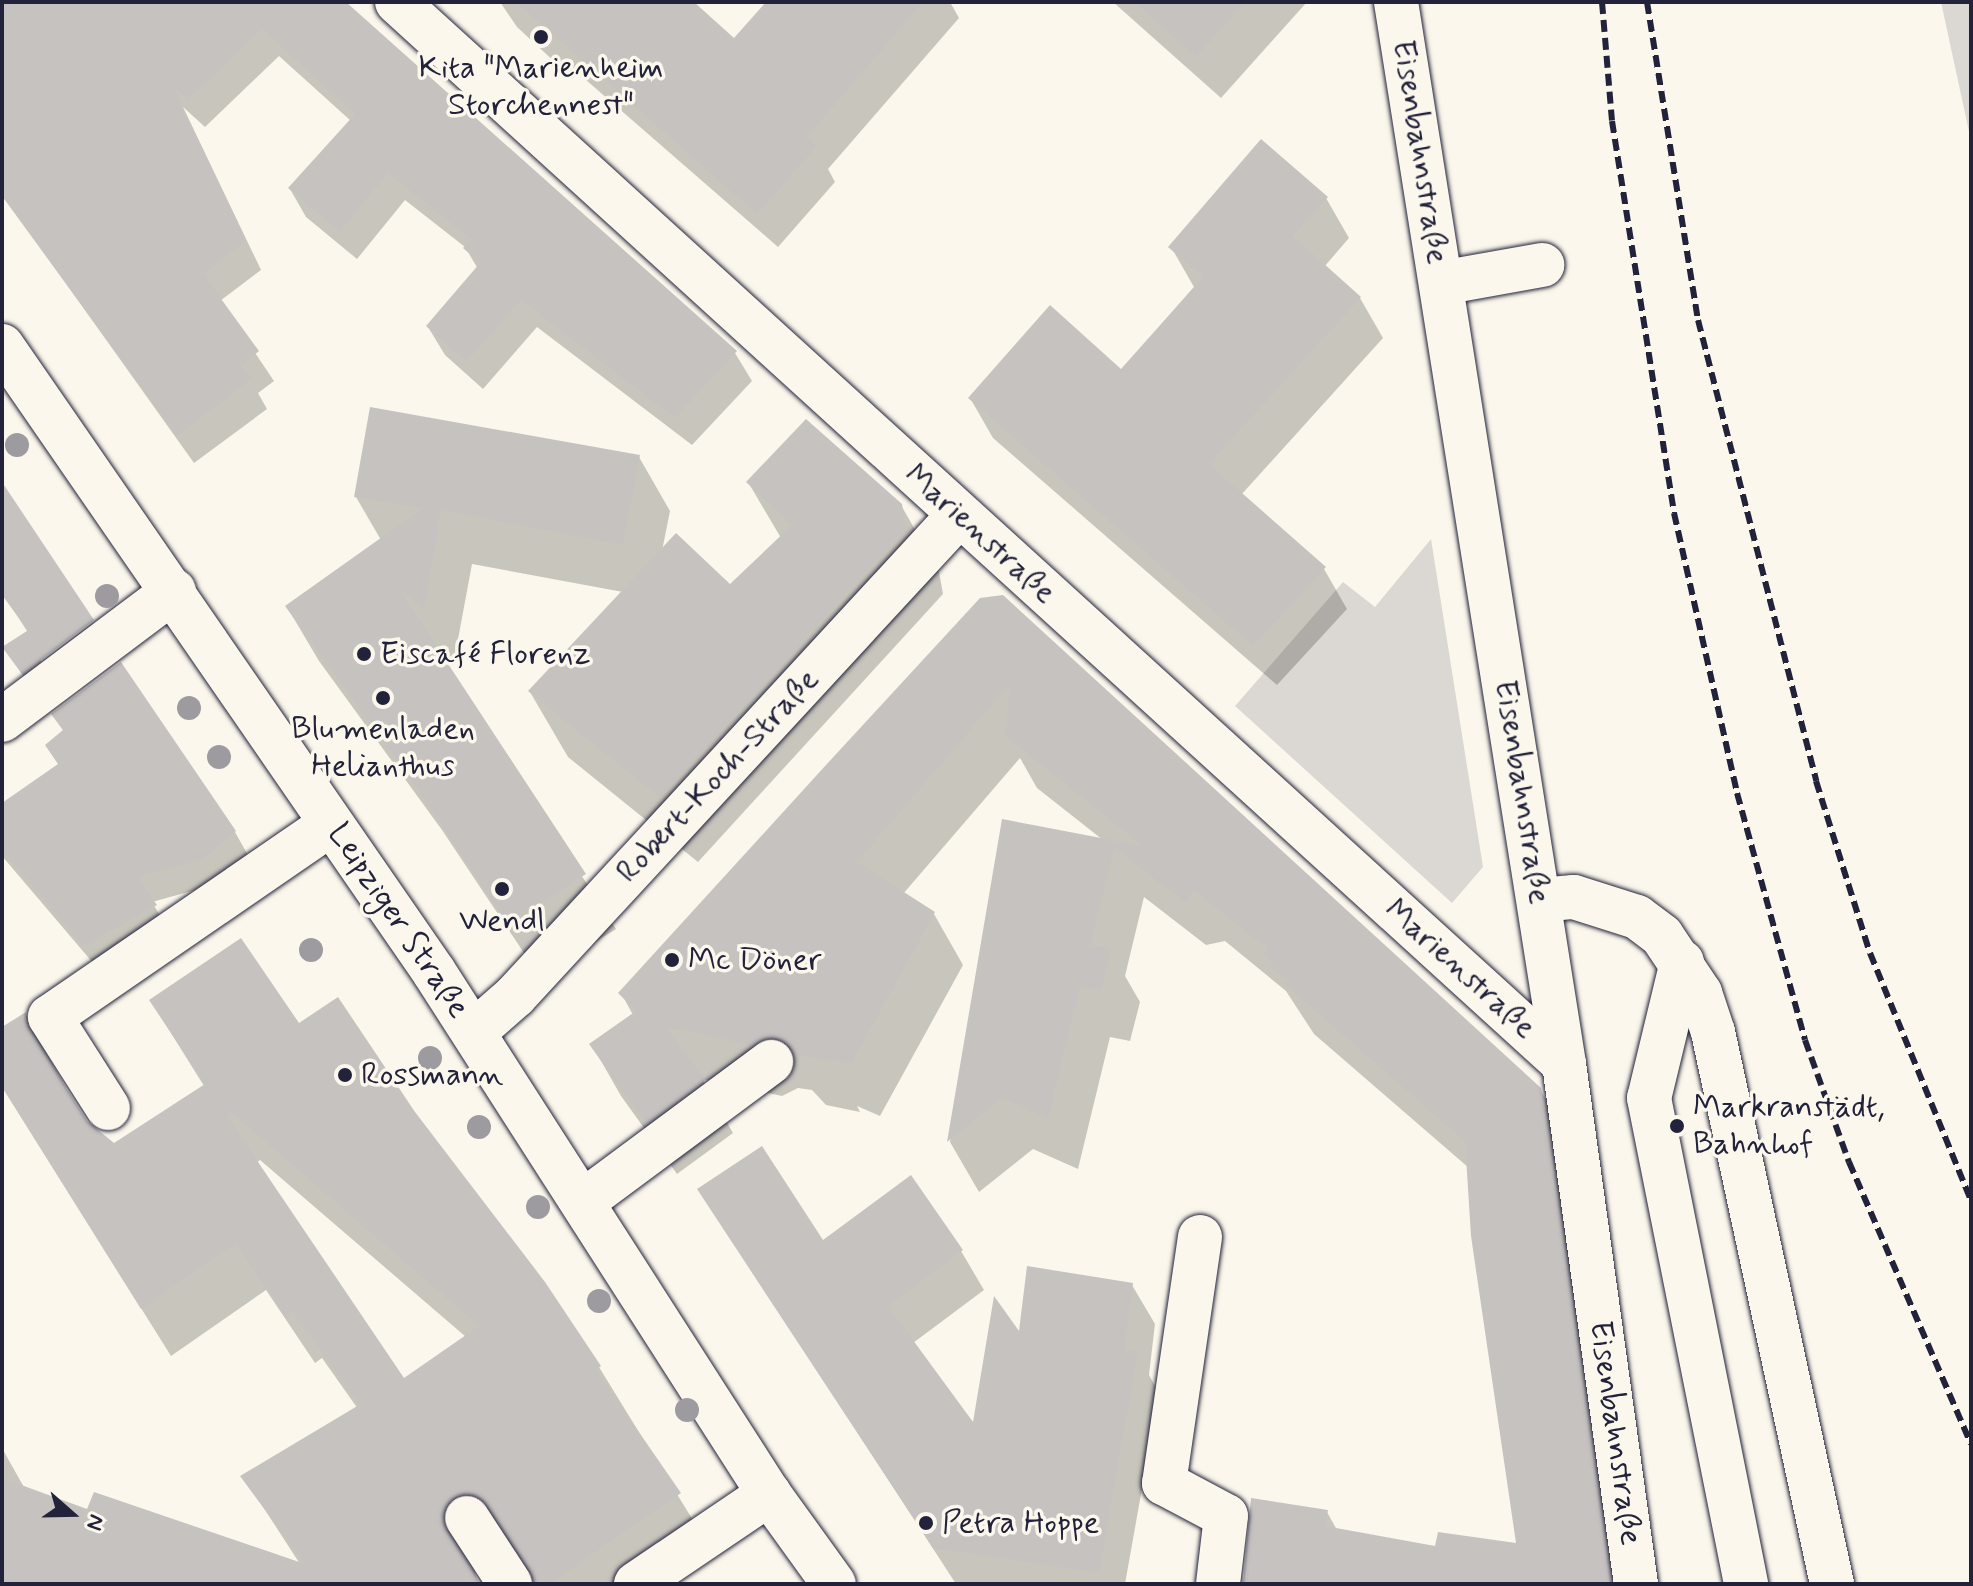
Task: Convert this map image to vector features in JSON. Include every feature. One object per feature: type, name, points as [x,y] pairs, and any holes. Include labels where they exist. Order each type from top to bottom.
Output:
[{"type":"street","name":"Marienstraße","points":[[397,2],[1564,1064]]},
{"type":"street","name":"Eisenbahnstraße","points":[[1396,2],[1564,1064],[1636,1584]]},
{"type":"street","points":[[1441,283],[1542,265]]},
{"type":"street","name":"Leipziger Straße","points":[[2,346],[174,591],[474,1032],[585,1200],[769,1494],[834,1584]]},
{"type":"street","name":"Robert-Koch-Straße","points":[[474,1032],[515,996],[959,515]]},
{"type":"street","points":[[2,720],[174,591]]},
{"type":"street","points":[[108,1108],[50,1017],[331,824]]},
{"type":"street","points":[[1539,900],[1574,897],[1607,903],[1662,936],[1682,962],[1713,1032],[1832,1584]]},
{"type":"street","points":[[1682,962],[1649,1098],[1746,1584]]},
{"type":"street","points":[[585,1200],[771,1062]]},
{"type":"street","points":[[1200,1237],[1164,1483],[1226,1516],[1218,1584]]},
{"type":"street","points":[[636,1584],[769,1494]]},
{"type":"street","points":[[467,1518],[510,1584]]},
{"type":"shaded area","points":[[1941,2],[1971,2],[1971,141]]},
{"type":"shaded area","points":[[1431,539],[1483,867],[1452,903],[1235,706],[1343,582],[1375,607]]},
{"type":"building","points":[[2,2],[346,2],[737,351],[675,418],[521,300],[466,362],[426,326],[480,263],[463,248],[471,239],[388,173],[340,232],[288,188],[355,114],[262,29],[188,100],[172,85],[246,241],[203,274],[259,351],[241,365],[252,379],[177,436],[2,196]]},
{"type":"building","points":[[516,2],[694,2],[734,38],[766,2],[923,2],[807,137],[817,146],[757,214]]},
{"type":"building","points":[[1134,2],[1245,2],[1196,57]]},
{"type":"building","points":[[1261,139],[1328,197],[1293,236],[1361,297],[1209,464],[1326,567],[1253,646],[968,398],[1050,305],[1121,369],[1203,277],[1168,247]]},
{"type":"building","points":[[370,407],[640,455],[623,545],[441,510],[424,609],[399,589],[586,874],[508,924],[408,775],[285,606],[423,508],[354,497]]},
{"type":"building","points":[[806,419],[902,504],[906,527],[659,797],[528,691],[676,533],[730,584],[792,525],[746,482]]},
{"type":"building","points":[[2,482],[94,620],[22,674],[2,647],[27,631],[2,592]]},
{"type":"building","points":[[1003,595],[1541,1088],[1611,1584],[1243,1584],[1251,1498],[1328,1510],[1325,1526],[1435,1546],[1438,1532],[1516,1543],[1471,1236],[1465,1141],[1282,982],[1293,984],[1270,967],[1273,963],[1263,953],[1267,949],[1194,890],[1185,902],[1114,848],[1091,945],[1111,949],[1101,990],[1080,987],[1048,1119],[1003,1098],[947,1142],[1002,819],[1143,846],[1005,736],[1010,684],[857,862],[935,912],[850,1066],[830,1057],[834,1062],[794,1054],[780,1039],[767,1037],[752,1045],[667,1027],[705,1080],[646,1124],[589,1044],[636,1011],[618,993],[826,765],[980,598]]},
{"type":"building","points":[[121,662],[236,831],[203,859],[137,877],[157,905],[83,946],[2,850],[2,803],[58,764],[45,745],[63,730],[51,714]]},
{"type":"building","points":[[241,938],[299,1023],[338,997],[415,1112],[545,1282],[601,1366],[596,1370],[681,1493],[549,1584],[535,1584],[488,1504],[466,1493],[453,1498],[442,1520],[480,1584],[2,1584],[2,1478],[87,1509],[94,1492],[305,1564],[240,1476],[359,1405],[292,1311],[285,1316],[236,1243],[141,1309],[2,1087],[2,1027],[26,1012],[29,1030],[87,1121],[114,1143],[205,1084],[149,1000]],"holes":[[[231,1112],[479,1326],[404,1378],[227,1116]]]},
{"type":"building","points":[[762,1146],[823,1240],[911,1175],[963,1250],[888,1306],[973,1422],[994,1296],[1019,1331],[1027,1266],[1133,1283],[1125,1350],[1138,1352],[1099,1573],[933,1548],[697,1189]]},
{"type":"railway","points":[[1602,2],[1612,121],[1674,513],[1737,793],[1805,1040],[1849,1162],[1971,1444]]},
{"type":"railway","points":[[1647,2],[1698,320],[1816,781],[1870,953],[1971,1200]]},
{"type":"place","name":"Kita \"Marienheim Storchennest\"","points":[[541,37]]},
{"type":"place","name":"Eiscafé Florenz","points":[[364,654]]},
{"type":"place","name":"Blumenladen Helianthus","points":[[383,698]]},
{"type":"place","name":"Wendl","points":[[502,889]]},
{"type":"place","name":"Mc Döner","points":[[672,960]]},
{"type":"place","name":"Rossmann","points":[[345,1075]]},
{"type":"place","name":"Markranstädt, Bahnhof","points":[[1677,1126]]},
{"type":"place","name":"Petra Hoppe","points":[[926,1523]]}]
